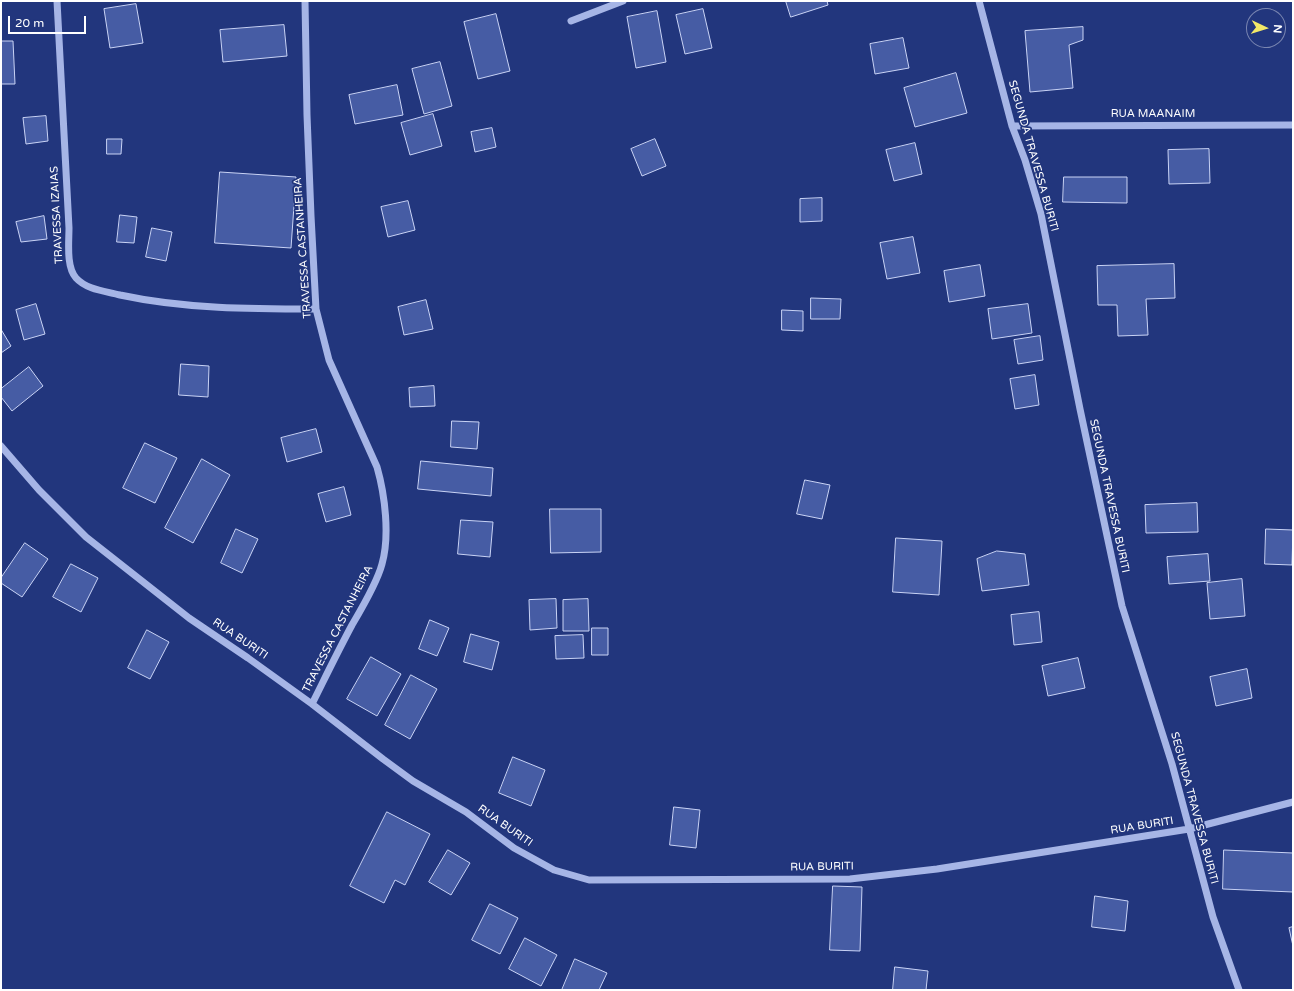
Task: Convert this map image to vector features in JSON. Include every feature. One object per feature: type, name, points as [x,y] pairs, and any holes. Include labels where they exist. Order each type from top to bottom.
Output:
[{"type":"street","name":"TRAVESSA IZAIAS","points":[[57,1],[70,261],[71,270],[76,278],[96,289],[146,301],[232,309],[316,309]]},
{"type":"street","name":"TRAVESSA CASTANHEIRA","points":[[305,1],[310,208],[316,309],[329,360],[377,467],[383,497],[385,550],[382,566],[375,581],[312,704]]},
{"type":"street","points":[[571,21],[623,1]]},
{"type":"street","name":"SEGUNDA TRAVESSA BURITI","points":[[979,1],[1012,126],[1025,160],[1041,214],[1068,356],[1122,606],[1172,764],[1213,917],[1239,990]]},
{"type":"street","name":"RUA MAANAIM","points":[[1012,126],[1293,125]]},
{"type":"street","name":"RUA BURITI","points":[[1,446],[39,490],[86,538],[189,618],[312,704],[389,764],[466,812],[514,848],[554,870],[589,880],[850,878],[937,869],[1189,829],[1293,802]]},
{"type":"building","points":[[786,1],[827,1],[828,5],[791,17]]},
{"type":"building","points":[[136,4],[143,43],[110,48],[104,9]]},
{"type":"building","points":[[703,9],[712,48],[685,54],[676,15]]},
{"type":"building","points":[[657,11],[666,62],[636,68],[627,17]]},
{"type":"building","points":[[496,14],[510,71],[478,79],[464,22]]},
{"type":"building","points":[[284,25],[287,56],[223,62],[220,30]]},
{"type":"building","points":[[1083,27],[1083,40],[1069,45],[1073,88],[1030,92],[1025,31]]},
{"type":"building","points":[[903,38],[909,68],[875,74],[870,44]]},
{"type":"building","points":[[1,41],[13,41],[15,84],[1,84]]},
{"type":"building","points":[[440,62],[452,106],[424,114],[412,69]]},
{"type":"building","points":[[956,73],[967,113],[915,127],[904,88]]},
{"type":"building","points":[[397,85],[403,115],[355,124],[349,95]]},
{"type":"building","points":[[433,114],[442,146],[410,155],[401,123]]},
{"type":"building","points":[[46,116],[48,141],[26,144],[23,118]]},
{"type":"building","points":[[492,128],[496,147],[475,152],[471,132]]},
{"type":"building","points":[[107,139],[122,139],[121,154],[107,154]]},
{"type":"building","points":[[655,139],[666,166],[642,176],[631,149]]},
{"type":"building","points":[[915,143],[922,174],[894,181],[886,150]]},
{"type":"building","points":[[1209,149],[1210,183],[1169,184],[1168,150]]},
{"type":"building","points":[[220,172],[296,177],[291,248],[215,243]]},
{"type":"building","points":[[1064,177],[1127,177],[1127,203],[1063,202]]},
{"type":"building","points":[[822,198],[822,221],[800,222],[800,199]]},
{"type":"building","points":[[408,201],[415,230],[388,237],[381,207]]},
{"type":"building","points":[[120,215],[137,217],[134,243],[117,242]]},
{"type":"building","points":[[44,216],[47,239],[21,242],[16,222]]},
{"type":"building","points":[[152,228],[172,232],[166,261],[146,257]]},
{"type":"building","points":[[913,237],[920,273],[887,279],[880,243]]},
{"type":"building","points":[[1174,264],[1175,298],[1146,299],[1148,335],[1118,336],[1117,305],[1098,305],[1097,266]]},
{"type":"building","points":[[980,265],[985,296],[949,302],[944,271]]},
{"type":"building","points":[[811,298],[841,299],[840,319],[811,319]]},
{"type":"building","points":[[426,300],[433,329],[404,335],[398,307]]},
{"type":"building","points":[[36,304],[45,334],[24,340],[16,310]]},
{"type":"building","points":[[1028,304],[1032,333],[992,339],[988,309]]},
{"type":"building","points":[[782,310],[803,311],[803,331],[782,330]]},
{"type":"building","points":[[2,331],[11,346],[1,353],[1,332]]},
{"type":"building","points":[[1040,336],[1043,360],[1018,364],[1014,340]]},
{"type":"building","points":[[181,364],[209,366],[208,397],[179,395]]},
{"type":"building","points":[[29,367],[43,386],[12,411],[1,397],[1,389]]},
{"type":"building","points":[[1035,375],[1039,405],[1015,409],[1010,379]]},
{"type":"building","points":[[434,386],[435,406],[410,407],[409,388]]},
{"type":"building","points":[[452,421],[479,422],[477,449],[451,447]]},
{"type":"building","points":[[316,429],[322,452],[287,462],[281,438]]},
{"type":"building","points":[[145,443],[177,458],[155,503],[123,488]]},
{"type":"building","points":[[202,459],[230,475],[193,543],[165,528]]},
{"type":"building","points":[[421,461],[493,468],[491,496],[418,489]]},
{"type":"building","points":[[805,480],[830,485],[822,519],[797,514]]},
{"type":"building","points":[[344,487],[351,515],[326,522],[318,494]]},
{"type":"building","points":[[1197,503],[1198,532],[1146,533],[1145,505]]},
{"type":"building","points":[[550,509],[601,509],[601,552],[551,553]]},
{"type":"building","points":[[461,520],[493,522],[490,557],[458,554]]},
{"type":"building","points":[[236,529],[258,539],[242,573],[221,563]]},
{"type":"building","points":[[1266,529],[1293,530],[1292,565],[1265,564]]},
{"type":"building","points":[[896,538],[942,541],[939,595],[893,592]]},
{"type":"building","points":[[25,543],[48,559],[22,597],[1,583],[1,578]]},
{"type":"building","points":[[997,551],[1025,554],[1029,585],[982,591],[977,559]]},
{"type":"building","points":[[1208,554],[1210,581],[1169,584],[1167,557]]},
{"type":"building","points":[[71,564],[98,578],[81,612],[53,597]]},
{"type":"building","points":[[1242,579],[1245,616],[1210,619],[1207,583]]},
{"type":"building","points":[[556,599],[557,628],[530,630],[529,600]]},
{"type":"building","points":[[588,599],[589,631],[563,631],[563,600]]},
{"type":"building","points":[[1039,612],[1042,642],[1014,645],[1011,615]]},
{"type":"building","points":[[430,620],[449,628],[437,656],[419,649]]},
{"type":"building","points":[[592,628],[608,628],[608,655],[592,655]]},
{"type":"building","points":[[147,630],[169,642],[150,679],[128,668]]},
{"type":"building","points":[[471,634],[499,642],[492,670],[464,662]]},
{"type":"building","points":[[583,635],[584,658],[556,659],[555,636]]},
{"type":"building","points":[[371,657],[401,674],[377,716],[347,699]]},
{"type":"building","points":[[1078,658],[1085,688],[1048,696],[1042,666]]},
{"type":"building","points":[[1247,669],[1252,698],[1216,706],[1210,677]]},
{"type":"building","points":[[411,675],[437,689],[410,739],[385,725]]},
{"type":"building","points":[[513,757],[545,770],[531,806],[499,793]]},
{"type":"building","points":[[674,807],[700,810],[696,848],[670,845]]},
{"type":"building","points":[[387,812],[430,834],[405,885],[395,880],[384,903],[350,886]]},
{"type":"building","points":[[448,850],[470,863],[451,895],[429,882]]},
{"type":"building","points":[[1224,850],[1293,853],[1293,892],[1223,889]]},
{"type":"building","points":[[833,886],[862,887],[860,951],[830,950]]},
{"type":"building","points":[[1095,896],[1128,901],[1125,931],[1092,927]]},
{"type":"building","points":[[490,904],[518,918],[500,954],[472,940]]},
{"type":"building","points":[[1293,927],[1293,946],[1289,928]]},
{"type":"building","points":[[525,938],[557,955],[541,986],[509,969]]},
{"type":"building","points":[[575,959],[607,973],[599,990],[562,990]]},
{"type":"building","points":[[895,967],[928,971],[926,990],[893,990]]}]
